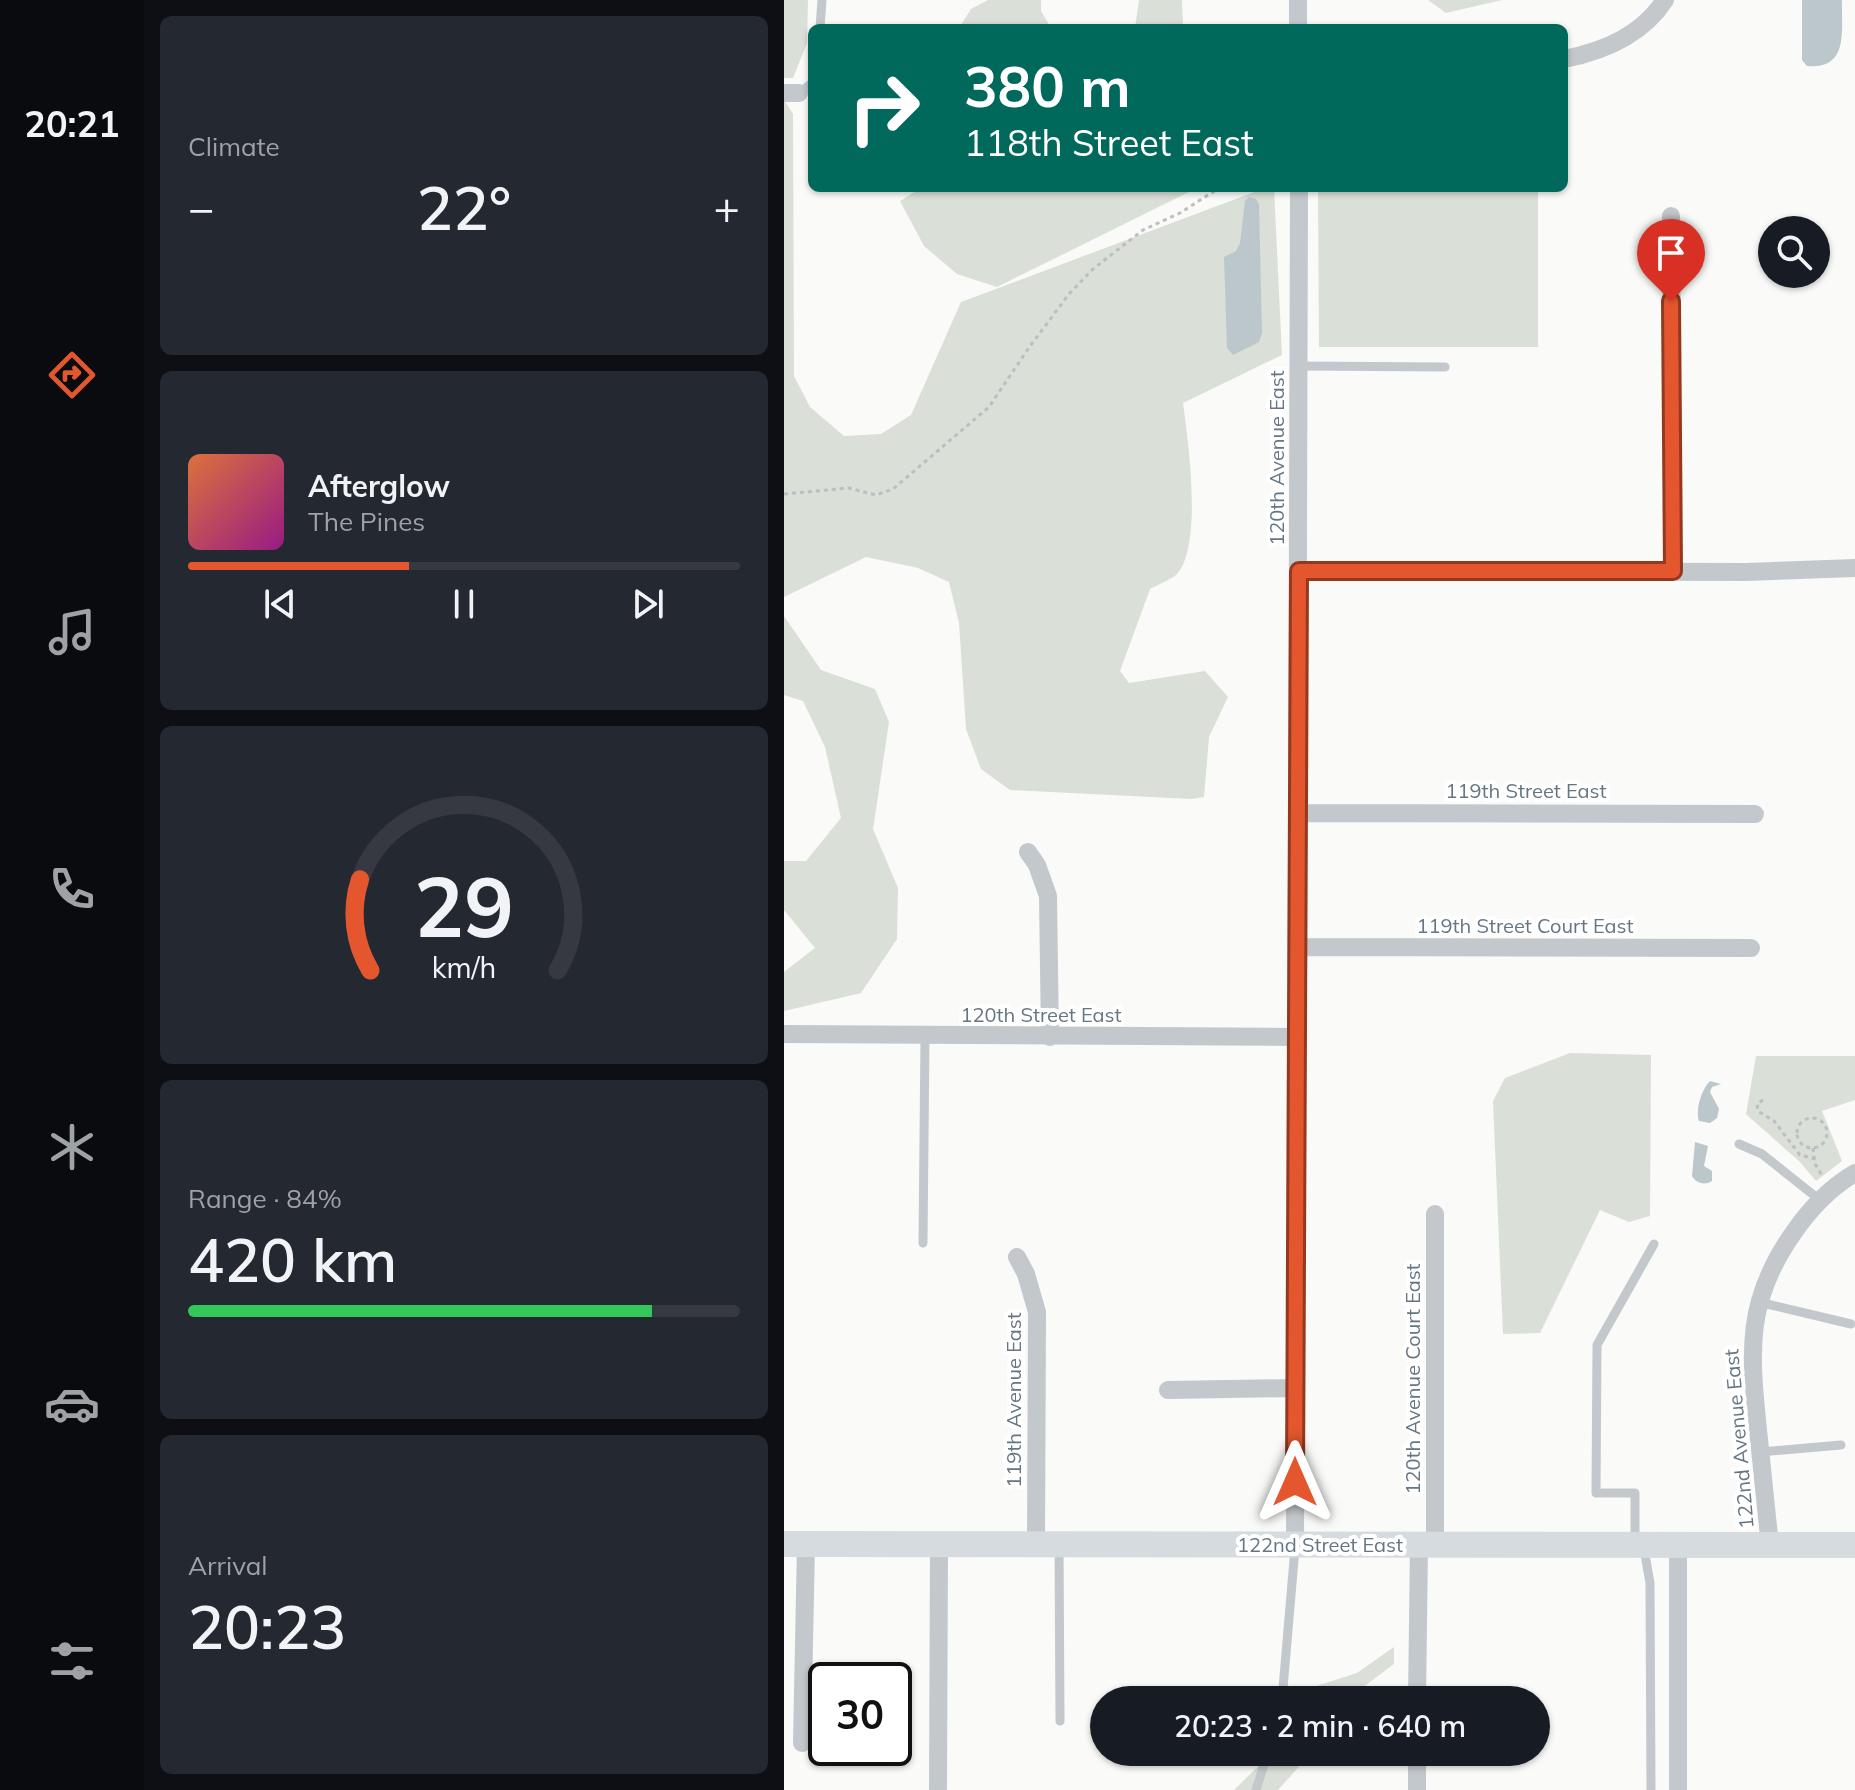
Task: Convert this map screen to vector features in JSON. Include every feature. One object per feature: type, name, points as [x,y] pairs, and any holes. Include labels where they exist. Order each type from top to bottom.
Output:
[{"type":"street","points":[[1298,0],[1298,24]]},
{"type":"street","points":[[1568,58],[1623,39],[1654,16],[1665,0]]},
{"type":"street","name":"120th Avenue East","points":[[1295,1545],[1299,192]]},
{"type":"street","points":[[1671,216],[1673,571]]},
{"type":"street","points":[[1299,571],[1855,568]]},
{"type":"street","name":"119th Street East","points":[[1298,813],[1755,814]]},
{"type":"street","points":[[1028,852],[1037,865],[1048,896],[1050,1037]]},
{"type":"street","name":"119th Street Court East","points":[[1298,947],[1751,948]]},
{"type":"street","name":"120th Street East","points":[[784,1034],[1298,1037]]},
{"type":"street","name":"122nd Avenue East","points":[[1770,1546],[1752,1364],[1752,1340],[1759,1302],[1771,1268],[1784,1246],[1821,1201],[1855,1173]]},
{"type":"street","name":"120th Avenue Court East","points":[[1418,1686],[1427,1545],[1435,1214]]},
{"type":"street","name":"119th Avenue East","points":[[1017,1257],[1035,1298],[1037,1312],[1048,1545]]},
{"type":"street","points":[[1168,1390],[1295,1388]]},
{"type":"street","points":[[795,1544],[802,1743]]},
{"type":"street","name":"122nd Street East","points":[[795,1544],[1855,1545]]},
{"type":"street","points":[[938,1790],[939,1545]]},
{"type":"street","points":[[1678,1546],[1678,1790]]},
{"type":"street","points":[[1417,1766],[1417,1790]]},
{"type":"lane","points":[[820,24],[822,0]]},
{"type":"lane","points":[[1299,366],[1445,367]]},
{"type":"lane","points":[[923,1243],[925,1036]]},
{"type":"lane","points":[[1739,1144],[1762,1154],[1821,1201]]},
{"type":"lane","points":[[1651,1790],[1650,1583],[1640,1545],[1635,1493],[1596,1493],[1597,1345],[1654,1244]]},
{"type":"lane","points":[[1759,1302],[1851,1324]]},
{"type":"lane","points":[[1760,1452],[1841,1445]]},
{"type":"lane","points":[[1048,1545],[1060,1721]]},
{"type":"lane","points":[[1283,1686],[1295,1545]]},
{"type":"lane","points":[[1256,1790],[1264,1766]]},
{"type":"path","points":[[784,494],[849,488],[876,495],[893,489],[989,407],[1069,294],[1093,269],[1143,230],[1180,213],[1213,192]]},
{"type":"path","points":[[1763,1100],[1757,1104],[1758,1111],[1774,1121],[1800,1155],[1815,1159]]},
{"type":"path","points":[[1811,1118],[1820,1120],[1827,1133],[1823,1142],[1813,1148],[1801,1144],[1797,1135],[1798,1125],[1811,1118]]},
{"type":"path","points":[[1813,1148],[1823,1177]]},
{"type":"shaded area","points":[[784,0],[808,0],[807,43],[793,78],[784,78]]},
{"type":"shaded area","points":[[988,0],[1041,0],[1041,11],[1049,24],[962,24],[971,9]]},
{"type":"shaded area","points":[[1139,0],[1182,0],[1183,24],[1136,24]]},
{"type":"shaded area","points":[[1428,0],[1502,0],[1446,13]]},
{"type":"shaded area","points":[[1802,0],[1842,0],[1842,35],[1837,55],[1821,66],[1807,66],[1802,60]]},
{"type":"shaded area","points":[[784,100],[793,114],[794,376],[810,407],[844,436],[881,434],[911,415],[961,302],[1254,192],[1274,192],[1282,355],[1183,403],[1192,492],[1190,540],[1185,560],[1177,574],[1150,589],[1120,671],[1129,683],[1205,671],[1228,697],[1209,737],[1204,797],[1191,799],[1010,790],[981,769],[966,729],[959,623],[949,582],[918,568],[866,557],[784,597]]},
{"type":"shaded area","points":[[915,192],[1189,192],[997,287],[957,274],[924,246],[900,201]]},
{"type":"shaded area","points":[[1318,192],[1538,192],[1538,347],[1319,347]]},
{"type":"shaded area","points":[[1249,197],[1259,204],[1262,333],[1259,342],[1233,355],[1227,348],[1224,257],[1236,251],[1240,243],[1245,201]]},
{"type":"shaded area","points":[[784,616],[821,670],[875,689],[889,722],[873,829],[898,888],[897,939],[861,993],[784,1011],[784,972],[815,948],[784,910],[784,861],[806,861],[841,818],[825,747],[803,701],[784,695]]},
{"type":"shaded area","points":[[1570,1053],[1651,1055],[1650,1216],[1629,1222],[1600,1210],[1540,1333],[1503,1334],[1493,1101],[1505,1078]]},
{"type":"shaded area","points":[[1756,1056],[1855,1056],[1855,1100],[1822,1111],[1842,1161],[1816,1181],[1800,1162],[1746,1114]]},
{"type":"shaded area","points":[[1710,1081],[1721,1084],[1712,1087],[1710,1092],[1719,1109],[1717,1118],[1710,1123],[1699,1121],[1698,1111],[1702,1094]]},
{"type":"shaded area","points":[[1695,1142],[1708,1146],[1704,1166],[1712,1171],[1712,1181],[1709,1183],[1701,1183],[1692,1176]]},
{"type":"shaded area","points":[[1394,1647],[1394,1664],[1365,1686],[1316,1686],[1357,1673]]},
{"type":"shaded area","points":[[1259,1766],[1299,1766],[1278,1790],[1234,1790]]},
{"type":"route","points":[[1295,1482],[1299,571],[1673,571],[1671,301]]}]
